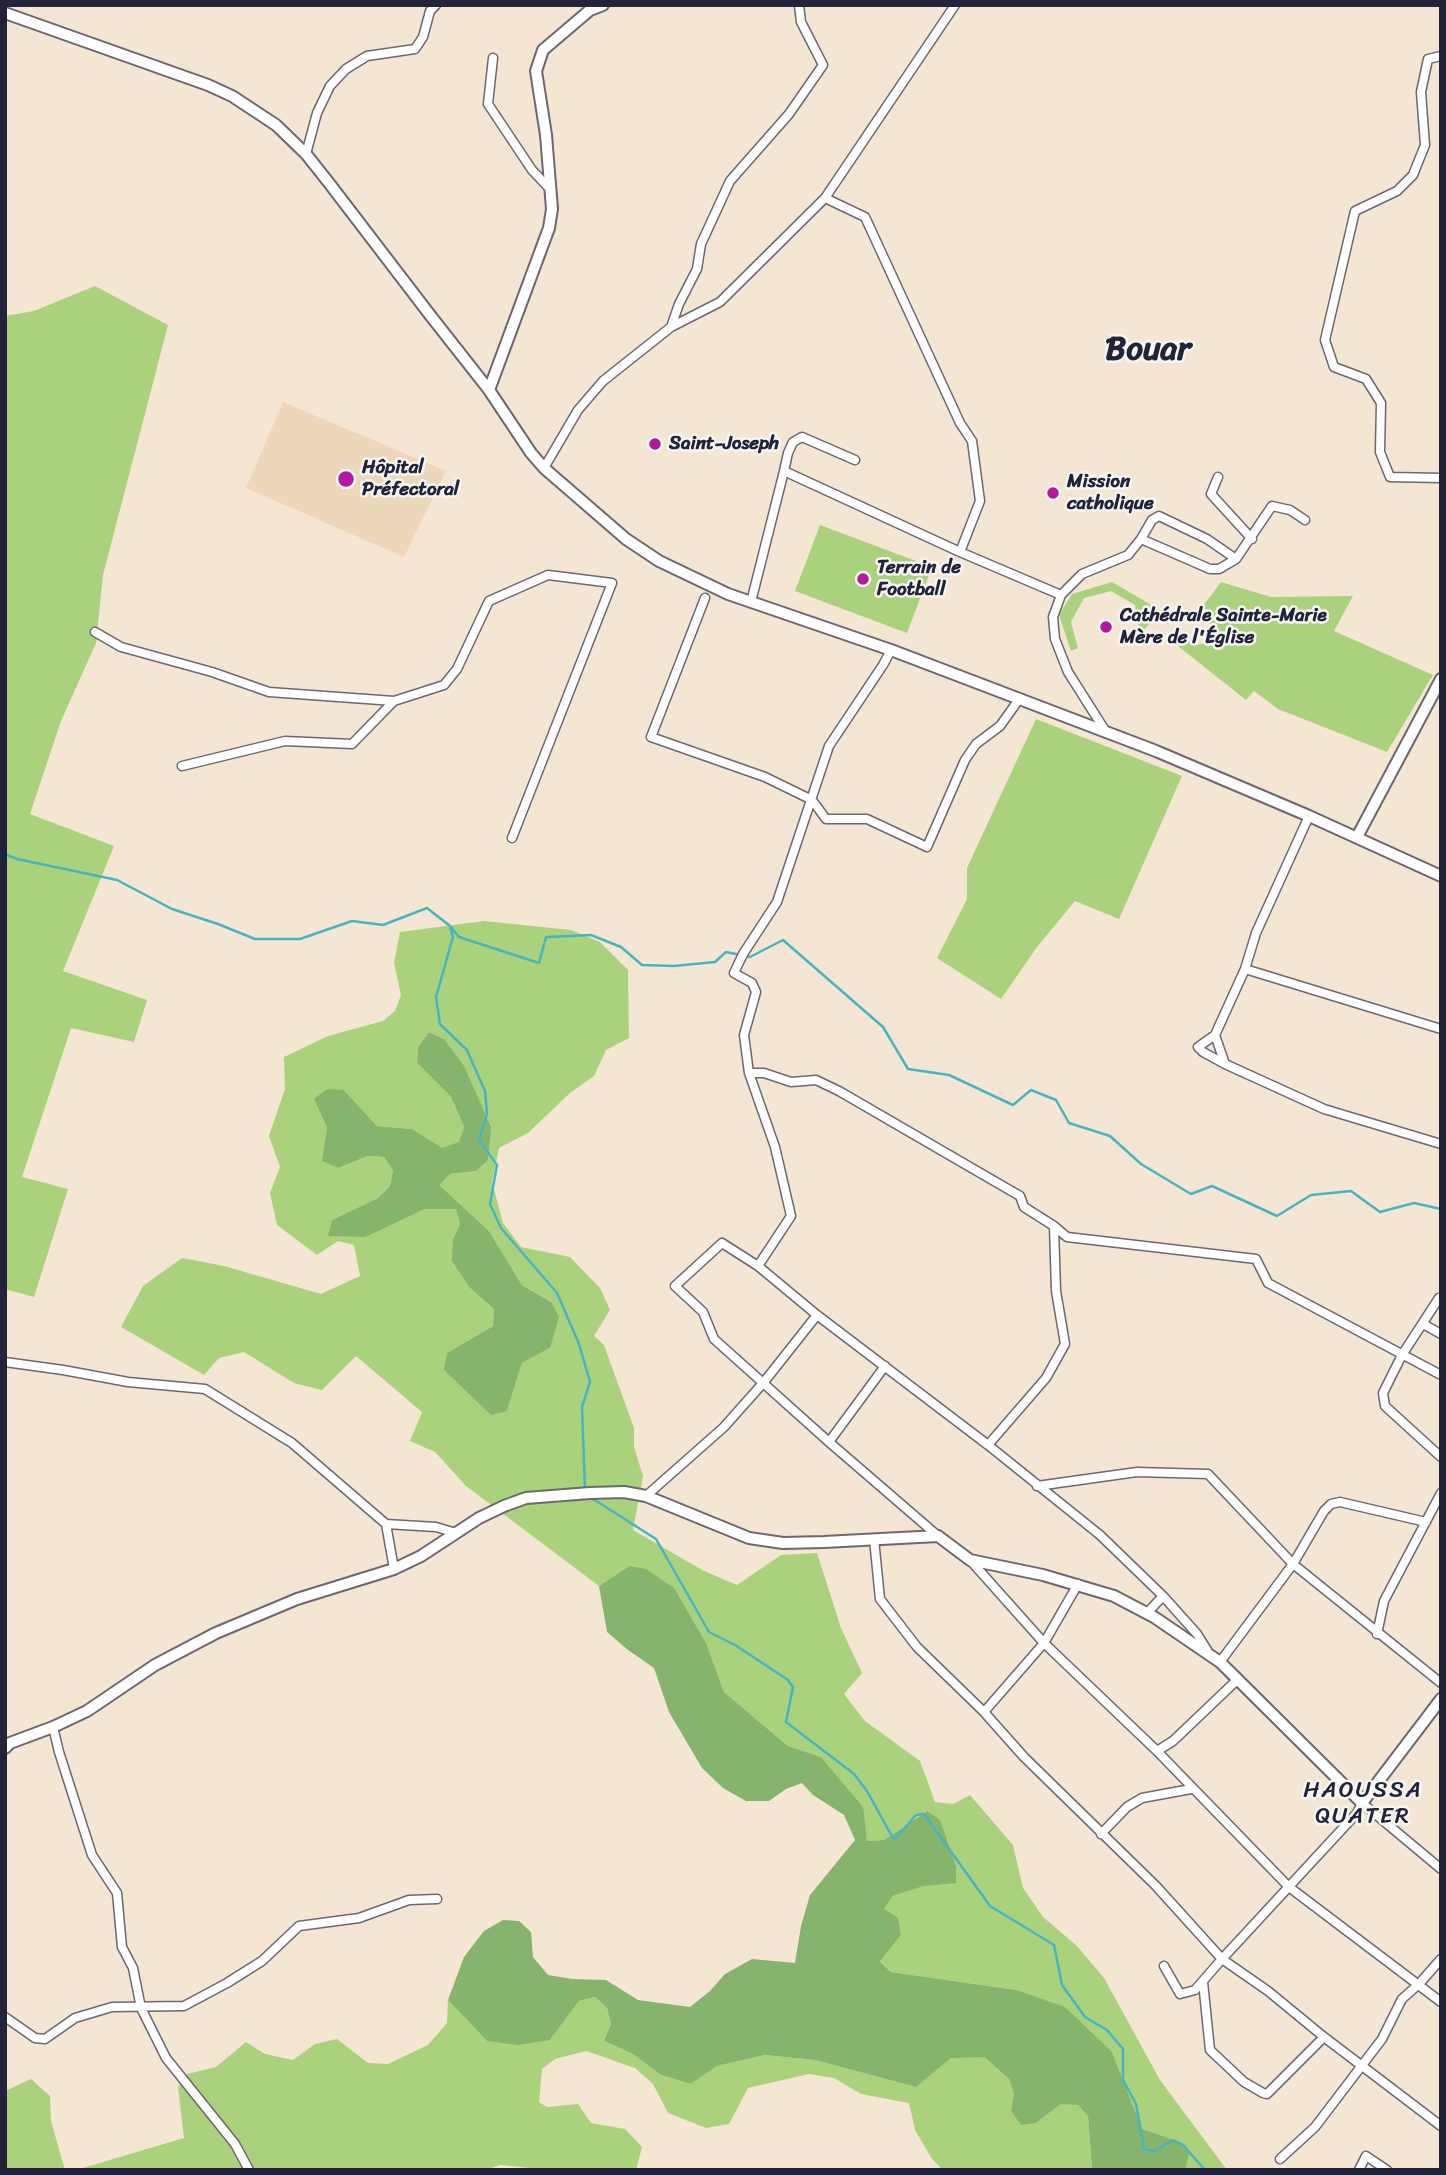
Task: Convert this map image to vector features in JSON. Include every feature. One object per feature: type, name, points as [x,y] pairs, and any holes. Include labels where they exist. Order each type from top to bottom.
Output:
[{"type":"street","points":[[306,154],[317,113],[330,86],[346,69],[367,56],[415,49],[423,37],[430,11],[436,5]]},
{"type":"street","points":[[489,390],[549,228],[552,209],[546,135],[536,71],[543,50],[590,10],[603,5]]},
{"type":"street","points":[[671,327],[679,304],[697,269],[701,244],[730,181],[789,114],[823,65],[802,22],[799,5]]},
{"type":"street","points":[[544,468],[578,410],[603,381],[671,327],[720,302],[825,198],[955,5]]},
{"type":"street","points":[[5,13],[208,85],[232,96],[276,125],[306,154],[489,390],[544,468],[626,539],[659,561],[751,602],[891,650],[1156,751],[1441,876]]},
{"type":"street","points":[[1441,56],[1428,60],[1421,92],[1425,145],[1413,175],[1397,191],[1355,211],[1325,340],[1334,367],[1366,379],[1381,403],[1380,452],[1390,477],[1441,478]]},
{"type":"street","points":[[493,58],[488,104],[532,170],[549,188]]},
{"type":"street","points":[[825,198],[865,217],[960,423],[972,441],[980,501],[960,551]]},
{"type":"street","points":[[751,602],[793,442],[802,438],[855,460]]},
{"type":"street","points":[[784,471],[1061,595]]},
{"type":"street","points":[[1217,477],[1210,494],[1252,539]]},
{"type":"street","points":[[1141,539],[1210,569],[1219,569],[1236,559],[1272,506],[1290,510],[1305,520]]},
{"type":"street","points":[[1106,732],[1068,672],[1055,639],[1053,617],[1061,595],[1082,574],[1128,555],[1152,520],[1159,516],[1207,539],[1236,559]]},
{"type":"street","points":[[95,632],[121,647],[212,672],[269,692],[394,701],[444,685],[457,669],[489,601],[548,575],[612,583],[512,838]]},
{"type":"street","points":[[705,597],[651,737],[765,777],[812,800],[826,819],[867,819],[927,847],[965,760],[976,744],[1000,726],[1020,698]]},
{"type":"street","points":[[758,1266],[791,1216],[775,1147],[749,1073],[744,1035],[756,992],[752,983],[734,973],[776,902],[829,746],[891,650]]},
{"type":"street","points":[[1357,837],[1441,679]]},
{"type":"street","points":[[181,766],[285,741],[352,744],[394,701]]},
{"type":"street","points":[[1309,816],[1256,933],[1245,970],[1215,1035],[1198,1047],[1225,1064],[1324,1109],[1441,1144]]},
{"type":"street","points":[[1245,970],[1441,1028]]},
{"type":"street","points":[[1215,1035],[1225,1064]]},
{"type":"street","points":[[749,1073],[764,1073],[791,1082],[816,1080],[839,1091],[1020,1196],[1024,1207],[1067,1237],[1256,1259],[1268,1283],[1441,1375]]},
{"type":"street","points":[[988,1445],[1046,1378],[1065,1344],[1056,1291],[1054,1226]]},
{"type":"street","points":[[1209,1654],[1197,1634],[1163,1596],[1100,1535],[758,1266],[722,1243],[676,1286],[703,1312],[714,1339],[829,1442],[938,1536],[970,1560],[1044,1643],[1157,1751],[1289,1887],[1441,2002]]},
{"type":"street","points":[[1439,1298],[1382,1392],[1385,1406],[1441,1457]]},
{"type":"street","points":[[646,1496],[724,1427],[817,1315]]},
{"type":"street","points":[[1423,1324],[1441,1334]]},
{"type":"street","points":[[5,1362],[128,1382],[205,1389],[292,1443],[386,1524],[436,1527],[456,1533]]},
{"type":"street","points":[[829,1442],[885,1366]]},
{"type":"street","points":[[1038,1486],[1137,1472],[1208,1474],[1293,1564],[1441,1683]]},
{"type":"street","points":[[7,1743],[53,1727],[87,1711],[155,1665],[216,1633],[297,1599],[394,1569],[443,1544],[456,1533],[504,1506],[526,1498],[624,1492],[646,1496],[748,1538],[783,1543],[938,1536]]},
{"type":"street","points":[[1377,1634],[1384,1601],[1441,1493]]},
{"type":"street","points":[[1220,1662],[1293,1564],[1324,1511],[1331,1504],[1340,1503],[1426,1522]]},
{"type":"street","points":[[386,1524],[394,1569]]},
{"type":"street","points":[[874,1539],[880,1598],[917,1647],[984,1712],[1024,1757],[1156,1886],[1222,1959],[1268,1991],[1441,2126]]},
{"type":"street","points":[[970,1560],[1078,1584],[1114,1596],[1209,1654],[1362,1803],[1441,1869]]},
{"type":"street","points":[[984,1712],[1044,1643],[1078,1584]]},
{"type":"street","points":[[1147,1614],[1163,1596]]},
{"type":"street","points":[[1157,1751],[1172,1741],[1237,1680]]},
{"type":"street","points":[[1164,1966],[1180,1994],[1195,1990],[1357,1813],[1441,1699]]},
{"type":"street","points":[[53,1727],[92,1855],[117,1893],[122,1947],[133,1968],[141,2008],[166,2058],[234,2144],[249,2170]]},
{"type":"street","points":[[1101,1834],[1127,1807],[1142,1798],[1191,1789]]},
{"type":"street","points":[[5,2017],[35,2038],[45,2039],[75,2018],[112,2007],[184,2006],[262,1961],[299,1926],[359,1918],[410,1900],[437,1899]]},
{"type":"street","points":[[1280,2159],[1315,2127],[1382,2039],[1402,2000],[1441,1959]]},
{"type":"street","points":[[1203,1982],[1210,2050],[1244,2082],[1266,2094],[1324,2037]]},
{"type":"street","points":[[1359,2170],[1366,2156],[1387,2170]]},
{"type":"shaded area","name":"Hôpital Préfectoral","points":[[283,402],[446,471],[404,557],[246,488]]},
{"type":"green space","points":[[95,286],[168,325],[103,575],[96,643],[61,721],[30,814],[114,846],[63,971],[147,1000],[134,1042],[71,1028],[22,1177],[68,1189],[34,1297],[5,1289],[5,316],[34,311]]},
{"type":"green space","name":"Terrain de Football","points":[[820,525],[932,567],[907,633],[795,591]]},
{"type":"green space","points":[[1112,582],[1160,610],[1138,638],[1140,632],[1135,605],[1111,591],[1084,598],[1071,622],[1078,648],[1071,651],[1059,615],[1072,594]]},
{"type":"green space","points":[[1221,582],[1271,597],[1353,596],[1334,631],[1433,675],[1387,752],[1278,709],[1254,691],[1246,700],[1178,646],[1185,638],[1195,645],[1205,643],[1211,635],[1210,624],[1197,614]]},
{"type":"green space","points":[[1036,719],[1182,776],[1119,919],[1075,901],[1037,947],[1001,999],[937,958],[967,899],[967,868]]},
{"type":"green space","points":[[484,921],[571,930],[600,942],[628,970],[629,1038],[606,1050],[594,1076],[570,1093],[528,1133],[499,1148],[492,1182],[503,1223],[521,1247],[570,1257],[600,1288],[610,1310],[594,1336],[604,1345],[634,1428],[634,1447],[643,1476],[633,1530],[704,1571],[737,1585],[781,1555],[817,1553],[841,1628],[862,1673],[844,1694],[865,1721],[920,1761],[935,1802],[953,1804],[970,1795],[1013,1845],[1023,1888],[1043,1917],[1077,1946],[1104,1978],[1160,2080],[1227,2170],[1183,2170],[1185,2169],[1177,2141],[1142,2130],[1112,2052],[1016,1990],[891,1972],[880,1960],[901,1935],[884,1909],[893,1896],[924,1886],[926,1811],[884,1840],[867,1841],[862,1807],[821,1757],[788,1746],[724,1692],[707,1645],[629,1566],[599,1586],[466,1486],[435,1452],[410,1441],[422,1412],[356,1356],[322,1390],[294,1383],[244,1352],[219,1358],[204,1375],[121,1327],[143,1286],[182,1258],[224,1266],[321,1294],[360,1276],[354,1245],[338,1241],[317,1255],[277,1225],[270,1193],[280,1167],[269,1136],[285,1089],[284,1057],[328,1036],[383,1021],[395,1011],[401,995],[394,963],[400,932]],"holes":[[[429,1032],[444,1039],[476,1171],[450,1174],[438,1185],[489,1231],[522,1285],[551,1302],[550,1348],[522,1363],[507,1411],[447,1353],[493,1326],[494,1309],[470,1288],[453,1239],[460,1224],[456,1209],[425,1209],[366,1237],[332,1220],[378,1198],[390,1186],[393,1170],[384,1157],[368,1156],[338,1168],[323,1161],[327,1127],[344,1090],[377,1126],[412,1129],[442,1149],[459,1143],[464,1127],[451,1097],[417,1063],[418,1047]]]},
{"type":"green space","points":[[429,1032],[444,1039],[464,1066],[491,1127],[488,1160],[476,1171],[450,1174],[439,1185],[489,1231],[522,1285],[551,1302],[559,1317],[550,1348],[522,1363],[507,1411],[491,1415],[444,1370],[447,1353],[493,1326],[494,1309],[470,1288],[452,1261],[453,1239],[460,1224],[456,1209],[425,1209],[366,1237],[328,1236],[332,1220],[378,1198],[390,1186],[393,1170],[384,1157],[368,1156],[338,1168],[322,1161],[327,1127],[314,1099],[327,1089],[344,1090],[377,1126],[412,1129],[442,1148],[459,1142],[464,1127],[451,1097],[417,1063],[418,1047]]},
{"type":"green space","points":[[629,1566],[646,1569],[674,1588],[707,1645],[724,1692],[788,1746],[821,1757],[863,1807],[867,1841],[884,1840],[927,1811],[940,1820],[956,1866],[956,1883],[924,1886],[893,1896],[884,1909],[898,1918],[901,1935],[880,1961],[891,1972],[1016,1990],[1065,2007],[1112,2052],[1142,2129],[1177,2141],[1189,2153],[1185,2170],[1092,2170],[1088,2116],[1078,2105],[1061,2104],[1036,2123],[1021,2125],[1011,2111],[1014,2094],[1009,2079],[984,2057],[951,2058],[916,2087],[815,2060],[765,2055],[717,2066],[691,2084],[661,2075],[633,2054],[604,2041],[611,2024],[607,2008],[595,1997],[579,2001],[550,2040],[518,2045],[487,2041],[448,2000],[464,1957],[484,1931],[503,1920],[519,1921],[531,1932],[533,1957],[548,1975],[606,1980],[638,2000],[690,2007],[725,1974],[752,1959],[795,1963],[801,1926],[810,1895],[855,1840],[844,1815],[813,1795],[802,1783],[786,1789],[769,1801],[746,1801],[723,1788],[702,1768],[669,1712],[654,1668],[607,1632],[599,1586]]},
{"type":"green space","points":[[595,1997],[607,2008],[611,2024],[604,2041],[633,2054],[661,2075],[691,2084],[717,2066],[765,2055],[815,2060],[916,2087],[951,2057],[984,2057],[1009,2079],[1014,2094],[1012,2111],[1036,2123],[1061,2104],[1078,2104],[1088,2116],[1092,2170],[943,2170],[932,2159],[915,2130],[909,2103],[861,2094],[834,2078],[809,2074],[748,2088],[729,2124],[706,2128],[668,2113],[653,2084],[635,2068],[586,2051],[555,2059],[542,2069],[539,2102],[547,2107],[578,2104],[591,2123],[625,2129],[642,2147],[636,2170],[550,2170],[500,2165],[485,2170],[76,2170],[184,2138],[178,2087],[187,2074],[216,2067],[246,2042],[265,2054],[293,2060],[315,2044],[337,2039],[368,2063],[388,2064],[428,2045],[447,2023],[448,2000],[487,2041],[550,2040],[579,2001]]},
{"type":"green space","points":[[31,2079],[50,2096],[51,2121],[65,2170],[5,2170],[5,2091]]},
{"type":"waterway","points":[[5,854],[17,859],[117,880],[172,909],[255,939],[300,939],[352,921],[383,925],[427,908],[450,926],[459,937],[539,963],[546,937],[591,935],[621,947],[642,965],[674,966],[715,962],[726,952],[750,957],[783,940],[883,1027],[908,1069],[949,1075],[1013,1105],[1031,1090],[1056,1100],[1069,1123],[1110,1136],[1141,1164],[1191,1194],[1212,1186],[1277,1216],[1311,1195],[1351,1191],[1380,1212],[1414,1203],[1441,1209]]},
{"type":"waterway","points":[[450,926],[453,937],[436,997],[440,1024],[467,1050],[485,1091],[487,1114],[479,1140],[497,1165],[490,1204],[501,1228],[557,1293],[579,1344],[590,1382],[582,1407],[585,1490]]},
{"type":"waterway","points":[[590,1497],[656,1539],[709,1632],[735,1645],[788,1680],[793,1687],[786,1722],[854,1774],[867,1791],[894,1840],[916,1815],[924,1814],[990,1906],[1054,1945],[1062,1985],[1085,2017],[1107,2030],[1123,2049],[1123,2080],[1136,2104],[1144,2149],[1155,2151],[1173,2140],[1183,2145],[1205,2170]]},
{"type":"place","name":"Saint-Joseph","points":[[655,444]]},
{"type":"place","name":"Hôpital Préfectoral","points":[[346,479]]},
{"type":"place","name":"Mission catholique","points":[[1053,493]]},
{"type":"place","name":"Terrain de Football","points":[[863,579]]},
{"type":"place","name":"Cathédrale Sainte-Marie Mère de l'Église","points":[[1106,627]]},
{"type":"district","name":"Bouar","points":[[1148,351]]},
{"type":"district","name":"HAOUSSA QUATER","points":[[1363,1804]]}]
